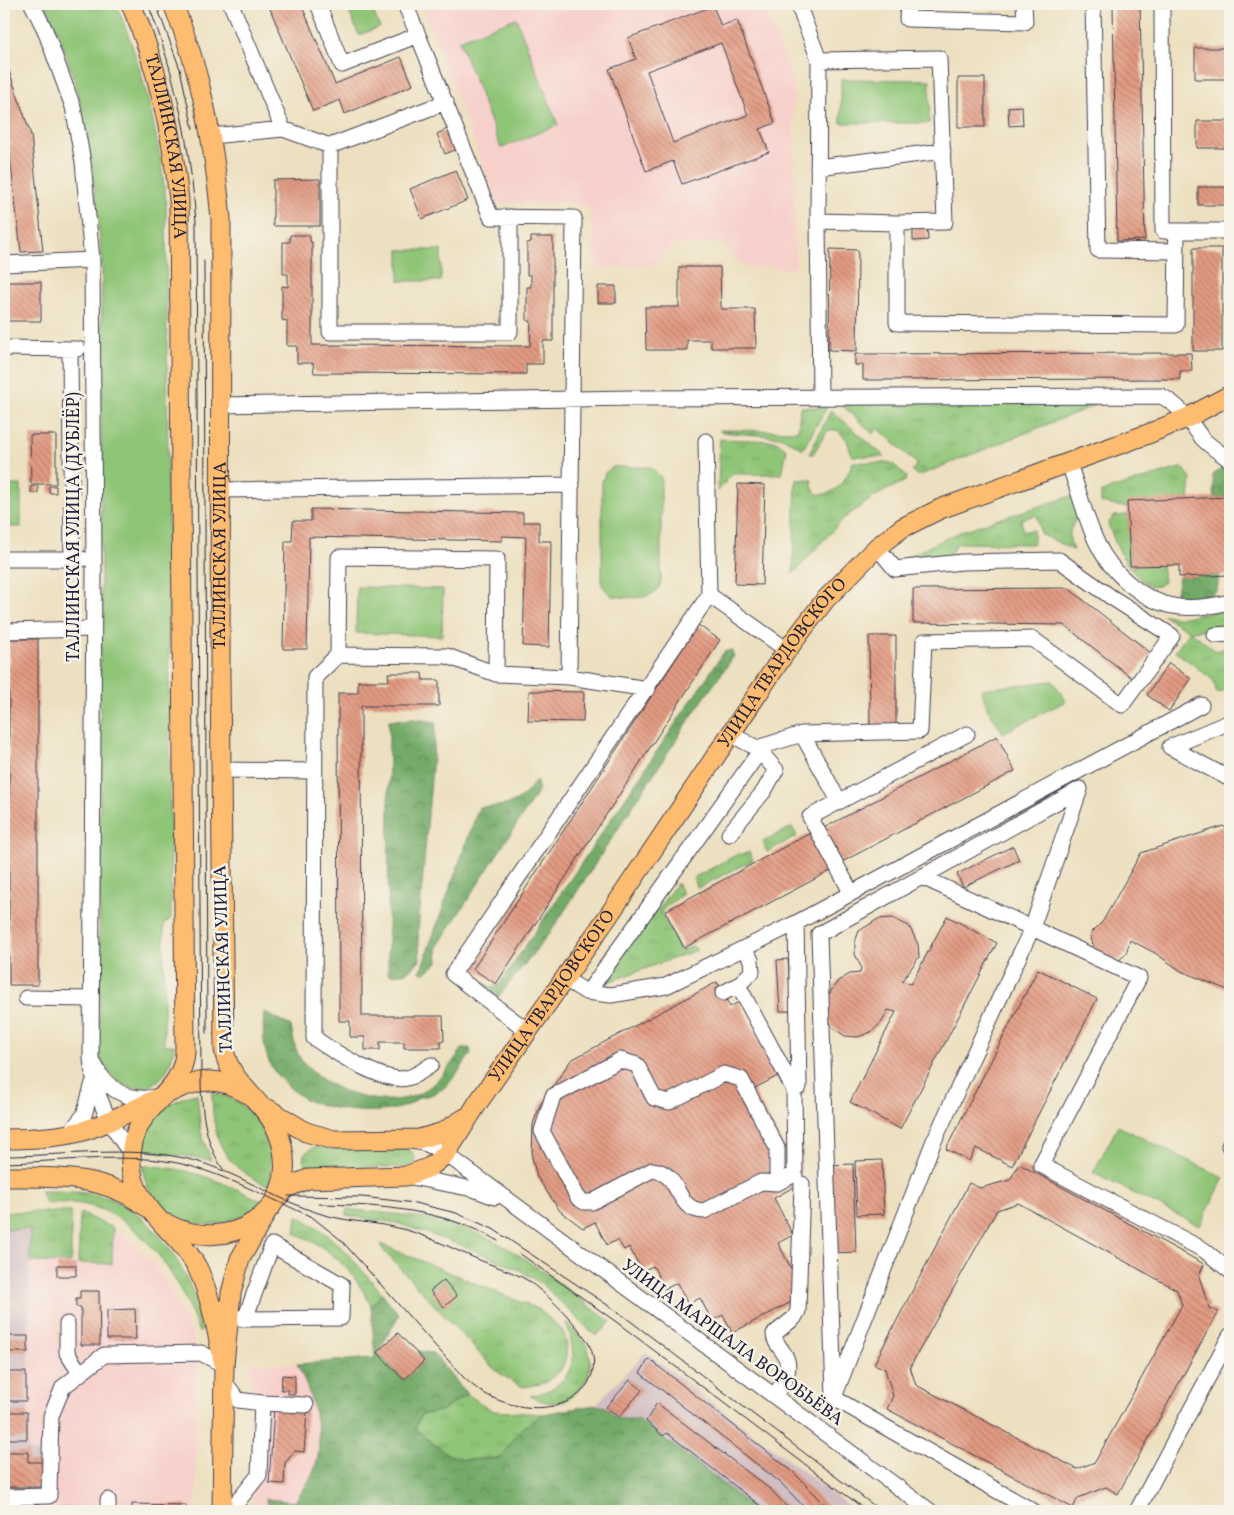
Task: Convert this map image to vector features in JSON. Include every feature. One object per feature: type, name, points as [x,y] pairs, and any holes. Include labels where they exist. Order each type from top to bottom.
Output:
[{"type":"main road","name":"ТАЛЛИНСКАЯ УЛИЦА","points":[[131,4],[145,39],[165,109],[174,152],[180,223],[185,1054],[180,1076],[140,1121],[131,1153],[134,1182],[140,1197],[186,1250],[205,1286],[212,1310],[224,1373],[222,1511]]},
{"type":"main road","name":"ТАЛЛИНСКАЯ УЛИЦА","points":[[173,4],[194,64],[212,136],[220,219],[219,490],[224,1049],[231,1071],[271,1116],[283,1147],[283,1179],[274,1203],[237,1267],[237,1318],[224,1373]]},
{"type":"main road","name":"УЛИЦА ТВАРДОВСКОГО","points":[[274,1203],[286,1188],[308,1178],[406,1176],[430,1166],[446,1154],[477,1104],[529,1032],[787,650],[825,600],[877,547],[902,528],[940,508],[1189,417],[1228,400]]},
{"type":"main road","name":"ТАЛЛИНСКАЯ УЛИЦА","points":[[162,1096],[173,1089],[192,1082],[216,1080],[234,1085],[257,1100]]},
{"type":"main road","points":[[4,1139],[68,1135],[162,1096]]},
{"type":"main road","name":"УЛИЦА ТВАРДОВСКОГО","points":[[257,1100],[294,1126],[318,1137],[334,1140],[405,1140],[435,1135],[448,1130],[463,1120],[477,1104]]},
{"type":"main road","points":[[4,1177],[52,1177],[99,1183],[121,1190],[150,1210]]},
{"type":"main road","name":"ТАЛЛИНСКАЯ УЛИЦА","points":[[163,1223],[183,1233],[198,1236],[213,1235],[240,1229],[255,1221],[274,1203]]},
{"type":"street","name":"ТАЛЛИНСКАЯ УЛИЦА (ДУБЛЁР)","points":[[32,4],[63,78],[75,115],[83,162],[92,260],[94,560],[91,1059],[94,1082],[108,1120],[131,1153]]},
{"type":"street","points":[[231,4],[283,128]]},
{"type":"street","points":[[318,4],[342,65],[418,35]]},
{"type":"street","points":[[405,4],[492,216],[574,218],[569,677]]},
{"type":"street","points":[[798,4],[819,60],[820,396]]},
{"type":"street","points":[[908,4],[907,19],[1024,22],[1024,4]]},
{"type":"street","points":[[1093,4],[1098,250],[1176,252],[1177,231]]},
{"type":"street","points":[[1162,4],[1163,231],[1230,231]]},
{"type":"street","points":[[818,221],[945,222],[938,58],[819,60]]},
{"type":"street","points":[[212,136],[283,128],[330,146],[446,102]]},
{"type":"street","points":[[330,146],[330,332],[510,332],[510,217]]},
{"type":"street","points":[[818,167],[943,152]]},
{"type":"street","points":[[897,223],[897,323],[1176,325],[1177,231]]},
{"type":"street","points":[[4,264],[92,260]]},
{"type":"street","points":[[4,348],[92,349]]},
{"type":"street","points":[[70,349],[72,559]]},
{"type":"street","points":[[219,405],[820,396],[1161,396],[1173,401],[1189,417],[1203,439],[1230,460]]},
{"type":"street","points":[[529,1032],[453,974],[648,689],[709,595],[706,441]]},
{"type":"street","points":[[1068,462],[1098,546],[1113,567],[1132,586],[1173,606],[1213,606],[1230,602]]},
{"type":"street","points":[[219,490],[572,485]]},
{"type":"street","points":[[588,992],[758,749],[802,734],[920,731],[924,642],[1033,639],[1122,705],[1172,636],[1111,598],[1058,560],[962,562],[896,570],[877,547]]},
{"type":"street","points":[[338,655],[339,557],[497,559],[496,674]]},
{"type":"street","points":[[4,559],[94,560]]},
{"type":"street","points":[[709,595],[787,650]]},
{"type":"street","points":[[4,631],[93,629]]},
{"type":"street","points":[[431,1065],[406,1078],[394,1078],[348,1061],[314,1038],[315,677],[338,655],[447,656],[496,674],[569,677],[648,689]]},
{"type":"street","points":[[565,979],[588,992],[611,995],[666,986],[796,923],[1200,705]]},
{"type":"street","points":[[1230,722],[1170,747],[1230,779]]},
{"type":"street","points":[[728,834],[773,779],[776,770],[758,749],[730,734]]},
{"type":"street","points":[[802,734],[839,802]]},
{"type":"street","points":[[851,892],[810,817],[967,734]]},
{"type":"street","points":[[221,770],[314,771]]},
{"type":"street","points":[[1080,789],[1032,928],[933,1143],[834,1398],[819,934],[1080,789]]},
{"type":"street","points":[[922,877],[1139,978],[1041,1165],[1204,1250],[1230,1271]]},
{"type":"street","points":[[796,923],[799,1087]]},
{"type":"street","points":[[723,993],[738,985],[752,972],[751,960],[745,949]]},
{"type":"street","points":[[738,985],[794,1090],[795,1174],[777,1183],[761,1182],[709,1210],[698,1211],[692,1209],[683,1200],[670,1176],[661,1171],[652,1170],[592,1202],[584,1202],[578,1198],[542,1131],[553,1096],[620,1060],[637,1066],[654,1098],[669,1102],[724,1074],[741,1079],[777,1148],[777,1183]]},
{"type":"street","points":[[26,998],[91,999]]},
{"type":"street","points":[[91,1059],[100,1076],[119,1094],[134,1098],[162,1096]]},
{"type":"street","name":"ТАЛЛИНСКАЯ УЛИЦА (ДУБЛЁР)","points":[[68,1135],[84,1115],[94,1082]]},
{"type":"street","name":"УЛИЦА МАРШАЛА ВОРОБЬЁВА","points":[[405,1140],[424,1143],[446,1154],[512,1205],[930,1511]]},
{"type":"street","name":"УЛИЦА МАРШАЛА ВОРОБЬЁВА","points":[[406,1176],[472,1189],[512,1205]]},
{"type":"street","points":[[774,1396],[784,1384],[788,1364],[786,1357],[774,1339],[774,1334],[794,1318],[798,1311],[802,1184]]},
{"type":"street","points":[[205,1286],[218,1306],[237,1318],[341,1318],[342,1285],[272,1245],[237,1318]]},
{"type":"street","points":[[67,1324],[67,1353],[80,1373]]},
{"type":"street","points":[[1137,1511],[1230,1336]]},
{"type":"street","points":[[4,1497],[49,1496],[51,1416],[63,1388],[104,1355],[201,1353],[224,1373],[238,1400],[306,1405]]},
{"type":"street","points":[[834,1398],[1033,1511]]},
{"type":"street","points":[[230,1511],[259,1475],[262,1402]]},
{"type":"shaded area","points":[[422,4],[534,4],[537,11],[557,4],[763,4],[793,80],[796,269],[745,267],[723,243],[673,245],[653,265],[597,268],[590,207],[580,206],[574,202],[497,204]]},
{"type":"shaded area","points":[[113,1228],[131,1241],[153,1262],[167,1283],[193,1335],[196,1361],[196,1511],[4,1511],[4,1489],[46,1488],[28,1450],[30,1262],[112,1264]]},
{"type":"shaded area","points":[[4,1229],[30,1229],[28,1450],[46,1457],[46,1488],[4,1489]]},
{"type":"shaded area","points":[[646,1352],[855,1511],[755,1511],[714,1476],[638,1419],[618,1419],[606,1407],[595,1405]]},
{"type":"shaded area","points":[[250,1363],[297,1364],[308,1385],[318,1429],[316,1465],[295,1502],[267,1499],[268,1511],[253,1511]]},
{"type":"green space","points":[[44,4],[116,4],[142,76],[159,150],[166,201],[171,919],[164,923],[164,1045],[174,1045],[170,1063],[163,1076],[153,1084],[142,1088],[130,1087],[118,1081],[107,1071],[99,1055],[102,259],[91,161],[78,96],[70,65]]},
{"type":"green space","points":[[361,4],[370,4],[380,27],[359,35],[348,9]]},
{"type":"green space","points":[[516,18],[558,125],[501,148],[459,40]]},
{"type":"green space","points":[[841,79],[930,80],[929,123],[841,123]]},
{"type":"green space","points":[[399,250],[441,250],[441,281],[399,281]]},
{"type":"green space","points":[[838,401],[1096,405],[918,476],[912,471],[917,464],[878,428],[873,434]]},
{"type":"green space","points":[[800,407],[827,407],[803,449],[782,437],[720,432],[720,430],[798,431]]},
{"type":"green space","points":[[831,410],[885,457],[852,456],[847,440],[837,430],[828,430],[813,454],[809,454]]},
{"type":"green space","points":[[720,439],[776,441],[787,449],[782,474],[732,474],[718,491]]},
{"type":"green space","points":[[853,462],[892,463],[907,477],[905,481],[877,495],[843,519],[793,574],[796,480],[811,479],[813,489],[817,494],[830,493],[844,480]]},
{"type":"green space","points":[[1226,464],[1230,468],[1230,497],[1214,498],[1213,475]]},
{"type":"green space","points":[[613,467],[651,467],[661,477],[661,581],[659,588],[648,596],[634,598],[612,596],[602,586],[602,482],[605,473]]},
{"type":"green space","points":[[1183,467],[1191,479],[1189,499],[1128,508],[1101,503],[1101,492]]},
{"type":"green space","points":[[4,485],[21,485],[21,527],[4,527]]},
{"type":"green space","points":[[1078,494],[1082,511],[1071,529],[1070,538],[1073,550],[1041,534],[1037,515],[1021,519],[1023,531],[1033,530],[1034,544],[957,543],[948,557],[905,558],[964,530]]},
{"type":"green space","points":[[1128,515],[1130,566],[1162,565],[1164,582],[1158,586],[1149,587],[1134,573],[1128,566],[1116,543],[1108,524],[1114,516]]},
{"type":"green space","points":[[1219,575],[1217,590],[1207,600],[1183,601],[1175,597],[1179,577]]},
{"type":"green space","points":[[357,587],[443,589],[442,636],[356,633]]},
{"type":"green space","points":[[1230,609],[1230,627],[1190,631],[1216,651],[1230,647],[1230,688],[1217,693],[1213,680],[1175,651],[1189,631],[1162,614],[1178,618]]},
{"type":"green space","points":[[731,650],[734,656],[693,714],[552,930],[499,996],[490,998],[465,976],[470,970],[490,987],[499,985],[724,652]]},
{"type":"green space","points":[[1053,681],[1066,701],[1003,733],[987,707],[981,689]]},
{"type":"green space","points":[[414,719],[436,722],[418,932],[420,960],[403,974],[394,975],[388,974],[389,720]]},
{"type":"green space","points":[[536,780],[539,790],[437,947],[438,962],[425,973],[420,972],[479,807],[512,803],[524,795]]},
{"type":"green space","points":[[792,827],[797,836],[767,852],[763,842]]},
{"type":"green space","points":[[749,852],[753,860],[698,888],[693,878],[740,853],[742,855]]},
{"type":"green space","points":[[677,883],[683,894],[663,909],[661,913],[681,951],[693,946],[697,950],[608,982],[606,979]]},
{"type":"green space","points":[[264,1012],[291,1026],[298,1054],[313,1072],[338,1088],[367,1098],[397,1100],[411,1097],[427,1089],[441,1077],[463,1048],[470,1048],[471,1053],[455,1076],[443,1088],[428,1096],[419,1097],[410,1104],[383,1111],[334,1108],[320,1105],[301,1097],[285,1084],[274,1070],[265,1046]]},
{"type":"green space","points":[[212,1093],[228,1097],[241,1104],[252,1114],[260,1126],[270,1154],[269,1186],[240,1170],[223,1150],[215,1125]]},
{"type":"green space","points":[[197,1094],[201,1133],[211,1160],[143,1150],[149,1130],[161,1113],[177,1100]]},
{"type":"green space","points":[[1118,1126],[1224,1178],[1200,1226],[1093,1173]]},
{"type":"green space","points":[[314,1147],[405,1149],[412,1152],[415,1159],[414,1164],[405,1167],[315,1167],[306,1165],[303,1160],[304,1154]]},
{"type":"green space","points":[[142,1166],[175,1169],[204,1176],[262,1201],[245,1214],[227,1222],[208,1225],[190,1223],[173,1216],[159,1204],[148,1187]]},
{"type":"green space","points":[[40,1191],[74,1192],[108,1198],[126,1207],[143,1219],[172,1252],[183,1271],[200,1310],[205,1329],[199,1332],[191,1311],[168,1269],[154,1249],[137,1232],[118,1218],[97,1208],[73,1203],[46,1203]]},
{"type":"green space","points":[[347,1209],[432,1220],[481,1235],[531,1263],[611,1322],[596,1336],[542,1284],[518,1269],[464,1246],[397,1223],[346,1215]]},
{"type":"green space","points":[[4,1212],[71,1212],[71,1263],[30,1262],[30,1229],[4,1229]]},
{"type":"green space","points":[[80,1213],[113,1228],[112,1264],[78,1263]]},
{"type":"green space","points":[[297,1216],[322,1231],[344,1250],[383,1294],[371,1305],[357,1281],[340,1262],[320,1246],[295,1233]]},
{"type":"green space","points":[[380,1244],[540,1310],[563,1331],[567,1344],[565,1362],[560,1371],[545,1383],[524,1387],[514,1383],[495,1370],[383,1250]]},
{"type":"green space","points":[[383,1294],[399,1315],[378,1352],[404,1380],[424,1361],[418,1351],[433,1353],[467,1394],[443,1410],[421,1415],[415,1429],[449,1455],[464,1460],[500,1458],[520,1430],[543,1414],[595,1405],[606,1407],[618,1419],[638,1419],[714,1476],[755,1511],[268,1511],[266,1499],[295,1502],[307,1484],[316,1465],[319,1441],[315,1413],[307,1386],[297,1364],[375,1358],[371,1305]]},
{"type":"green space","points":[[566,1322],[578,1334],[588,1349],[590,1367],[588,1376],[584,1384],[571,1397],[553,1403],[542,1401],[530,1396],[556,1386],[564,1379],[569,1370],[572,1360],[572,1348]]},
{"type":"green space","points":[[467,1394],[493,1411],[543,1414],[520,1430],[500,1458],[464,1460],[449,1455],[415,1429],[421,1415],[443,1410]]},
{"type":"building","points":[[268,4],[301,4],[335,84],[401,57],[413,85],[345,114],[340,100],[313,111]]},
{"type":"building","points":[[1113,4],[1140,4],[1145,240],[1117,241]]},
{"type":"building","points":[[713,6],[721,26],[737,20],[775,123],[760,129],[769,152],[682,184],[673,161],[646,171],[609,69],[636,59],[628,38]],"holes":[[[721,43],[748,115],[673,143],[647,71]]]},
{"type":"building","points":[[1195,48],[1230,48],[1230,79],[1195,79]]},
{"type":"building","points":[[4,56],[31,135],[43,251],[21,252],[8,139],[4,126]]},
{"type":"building","points":[[958,78],[985,78],[985,127],[958,127]]},
{"type":"building","points":[[1022,106],[1023,125],[1009,126],[1008,107]]},
{"type":"building","points":[[1197,121],[1230,121],[1230,148],[1197,148]]},
{"type":"building","points":[[451,127],[460,148],[445,154],[437,134]]},
{"type":"building","points":[[456,170],[468,200],[422,219],[410,189]]},
{"type":"building","points":[[320,179],[320,226],[273,226],[273,180]]},
{"type":"building","points":[[1198,187],[1230,187],[1230,205],[1198,205]]},
{"type":"building","points":[[927,226],[928,240],[913,241],[913,227]]},
{"type":"building","points":[[290,235],[310,235],[310,242],[312,242],[312,345],[530,346],[531,321],[527,321],[527,287],[531,287],[531,275],[527,275],[527,243],[531,242],[531,237],[553,237],[553,341],[543,341],[543,364],[526,364],[526,374],[314,373],[313,363],[297,363],[297,346],[287,346],[287,321],[282,320],[282,286],[288,287],[288,274],[283,274],[283,242],[290,242]]},
{"type":"building","points":[[1193,248],[1222,248],[1222,351],[1193,351]]},
{"type":"building","points":[[830,249],[858,250],[857,351],[829,350]]},
{"type":"building","points":[[679,267],[720,267],[721,309],[755,309],[756,348],[711,348],[711,340],[687,340],[687,350],[646,350],[645,307],[679,307]]},
{"type":"building","points":[[4,282],[41,282],[41,321],[4,321]]},
{"type":"building","points":[[598,286],[616,286],[616,303],[598,303]]},
{"type":"building","points":[[1191,353],[1192,371],[1180,371],[1180,379],[863,380],[863,365],[855,365],[855,354]]},
{"type":"building","points":[[30,435],[56,435],[56,484],[31,484]]},
{"type":"building","points":[[738,484],[765,485],[762,585],[735,584]]},
{"type":"building","points":[[31,486],[38,486],[38,493],[31,493]]},
{"type":"building","points":[[49,486],[56,486],[56,493],[49,493]]},
{"type":"building","points":[[1230,497],[1230,575],[1179,577],[1179,565],[1130,566],[1127,501]]},
{"type":"building","points":[[311,509],[523,513],[523,522],[539,522],[539,541],[551,541],[549,647],[523,646],[526,537],[502,536],[502,541],[309,537],[307,649],[283,649],[285,541],[292,541],[293,521],[311,521]]},
{"type":"building","points":[[1068,588],[1151,653],[1132,678],[1064,625],[913,623],[913,589]]},
{"type":"building","points":[[698,625],[720,640],[496,984],[473,969]]},
{"type":"building","points":[[869,636],[896,636],[896,725],[870,725]]},
{"type":"building","points":[[9,639],[38,639],[38,985],[9,985]]},
{"type":"building","points":[[1169,663],[1191,679],[1169,711],[1147,695]]},
{"type":"building","points":[[388,673],[422,673],[423,680],[439,680],[439,706],[361,706],[362,1016],[443,1016],[444,1041],[441,1041],[441,1048],[404,1048],[404,1042],[380,1042],[380,1050],[365,1050],[365,1037],[350,1037],[350,1021],[339,1021],[338,693],[358,693],[358,681],[389,681]]},
{"type":"building","points":[[529,691],[584,692],[583,722],[528,721]]},
{"type":"building","points":[[997,736],[1015,771],[838,864],[820,830]]},
{"type":"building","points":[[1223,826],[1230,831],[1230,991],[1181,971],[1155,953],[1130,940],[1126,954],[1119,960],[1111,960],[1094,949],[1091,938],[1092,932],[1103,921],[1141,853]]},
{"type":"building","points":[[814,831],[834,869],[684,948],[665,911]]},
{"type":"building","points":[[1013,846],[1019,860],[963,887],[957,874]]},
{"type":"building","points":[[947,916],[997,943],[900,1129],[850,1102],[896,1012],[888,1010],[882,1022],[871,1032],[858,1037],[845,1036],[832,1027],[826,1014],[827,997],[838,981],[850,974],[860,973],[861,967],[855,954],[855,942],[859,931],[878,919],[892,918],[909,926],[918,944],[919,957],[902,981],[911,984]]},
{"type":"building","points":[[788,959],[791,1011],[780,1011],[777,960]]},
{"type":"building","points":[[1038,969],[1097,999],[1012,1166],[976,1148],[969,1161],[946,1149]]},
{"type":"building","points":[[717,982],[730,1007],[739,1002],[778,1076],[753,1089],[783,1146],[800,1146],[801,1183],[774,1198],[793,1235],[778,1243],[794,1274],[795,1300],[732,1333],[723,1315],[712,1321],[700,1298],[688,1304],[677,1283],[665,1289],[653,1266],[642,1271],[629,1247],[624,1250],[618,1240],[607,1245],[595,1222],[583,1228],[560,1211],[537,1177],[532,1158],[533,1124],[540,1105],[571,1060]]},
{"type":"building","points":[[882,1160],[884,1214],[857,1215],[855,1161]]},
{"type":"building","points":[[853,1164],[856,1252],[832,1253],[829,1165]]},
{"type":"building","points":[[1019,1164],[1204,1264],[1199,1276],[1209,1308],[1218,1312],[1118,1494],[1106,1487],[1078,1498],[1073,1508],[887,1409],[893,1396],[885,1369],[874,1364],[969,1183],[980,1188],[1010,1180]],"holes":[[[1018,1203],[1177,1290],[1182,1305],[1095,1462],[1077,1469],[916,1385],[910,1367],[997,1210]]]},
{"type":"building","points":[[57,1265],[76,1265],[76,1276],[57,1276]]},
{"type":"building","points":[[444,1280],[457,1296],[444,1307],[430,1291]]},
{"type":"building","points":[[80,1291],[99,1291],[100,1345],[81,1345],[81,1307],[76,1307],[76,1298],[80,1298]]},
{"type":"building","points":[[135,1309],[136,1339],[107,1339],[107,1310]]},
{"type":"building","points":[[398,1333],[424,1361],[404,1380],[377,1352]]},
{"type":"building","points":[[4,1336],[28,1336],[28,1352],[4,1352]]},
{"type":"building","points":[[649,1359],[792,1471],[832,1511],[808,1511],[781,1483],[640,1373]]},
{"type":"building","points":[[4,1372],[26,1372],[26,1401],[4,1401]]},
{"type":"building","points":[[282,1375],[295,1376],[295,1394],[288,1394],[288,1390],[281,1390]]},
{"type":"building","points":[[630,1380],[642,1390],[619,1417],[606,1407]]},
{"type":"building","points":[[657,1403],[770,1489],[791,1511],[767,1511],[667,1433],[663,1436],[646,1421]]},
{"type":"building","points":[[274,1409],[307,1411],[304,1452],[295,1451],[285,1463],[284,1484],[269,1483]]},
{"type":"building","points":[[4,1412],[27,1412],[27,1439],[4,1439]]},
{"type":"building","points":[[4,1452],[28,1452],[28,1462],[44,1462],[44,1487],[4,1487]]},
{"type":"building","points":[[132,1504],[186,1505],[186,1511],[132,1511]]},
{"type":"building","points":[[60,1507],[85,1508],[85,1511],[60,1511]]},
{"type":"tram line","points":[[148,4],[174,84],[186,138],[196,222],[201,1081],[202,1106],[206,1129],[213,1151],[225,1172]]},
{"type":"tram line","points":[[156,4],[180,69],[193,129]]},
{"type":"tram line","points":[[204,261],[207,1033]]},
{"type":"tram line","points":[[4,1156],[117,1152],[162,1154],[184,1158],[238,1177],[289,1202],[325,1215],[408,1230],[516,1274],[542,1292],[564,1313],[586,1339],[591,1349],[594,1366],[591,1377],[584,1389],[575,1397],[564,1403],[551,1406],[524,1407],[489,1396],[464,1378],[341,1240],[312,1217],[214,1174],[162,1160],[117,1158],[4,1163]]},
{"type":"tram line","points":[[288,1196],[362,1197],[415,1203],[456,1213],[493,1229],[621,1314],[881,1511]]},
{"type":"tram line","points":[[319,1204],[388,1208],[433,1215],[477,1230],[498,1241]]},
{"type":"tram line","points":[[519,1253],[615,1321],[867,1511]]}]
